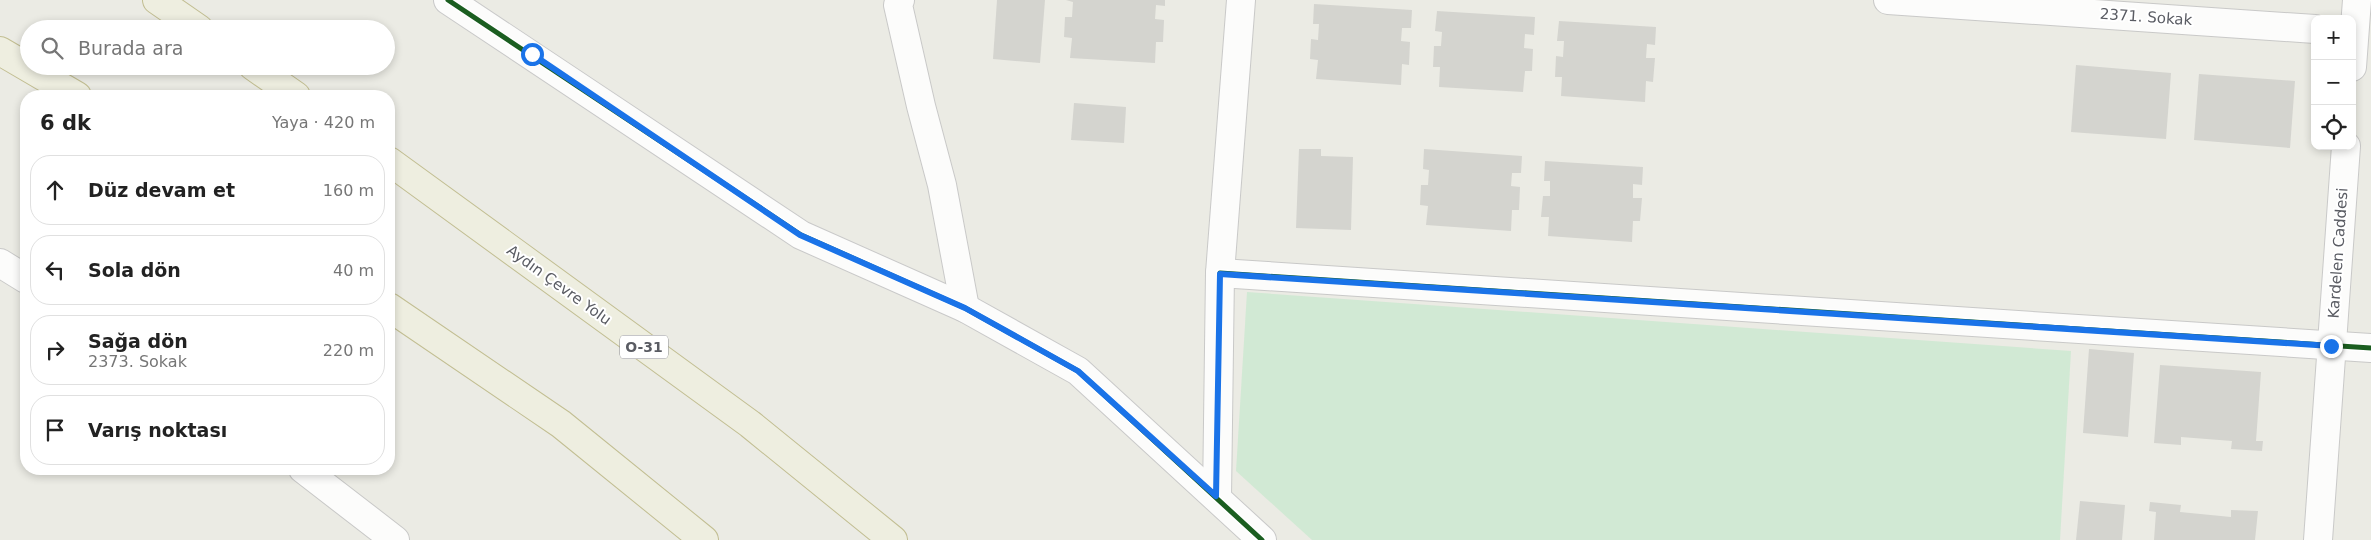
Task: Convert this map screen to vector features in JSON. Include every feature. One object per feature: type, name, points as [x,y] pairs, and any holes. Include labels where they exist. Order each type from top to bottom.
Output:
[{"type":"highway","points":[[157,0],[186,20]]},
{"type":"highway","points":[[0,50],[20,62]]},
{"type":"highway","points":[[42,75],[67,90]]},
{"type":"highway","points":[[266,75],[287,90]]},
{"type":"highway","name":"Aydın Çevre Yolu","points":[[395,165],[750,424],[893,540]]},
{"type":"highway","points":[[395,311],[561,424],[704,540]]},
{"type":"street","points":[[448,0],[800,235],[965,308],[1078,371],[1262,540]]},
{"type":"street","points":[[900,0],[898,5],[921,106],[942,185],[965,308]]},
{"type":"street","points":[[1216,496],[1220,274],[1241,0]]},
{"type":"street","name":"2371. Sokak","points":[[1888,0],[2311,29]]},
{"type":"street","points":[[2353,60],[2359,32],[2357,0]]},
{"type":"street","name":"Kardelen Caddesi","points":[[2318,540],[2346,150]]},
{"type":"street","points":[[0,263],[20,275]]},
{"type":"street","points":[[1220,274],[2371,348]]},
{"type":"street","points":[[311,475],[395,540]]},
{"type":"green space","points":[[1247,292],[2071,351],[2060,540],[1312,540],[1236,471]]},
{"type":"building","points":[[997,0],[1045,0],[1040,63],[993,59]]},
{"type":"building","points":[[1066,0],[1165,0],[1165,6],[1156,5],[1155,19],[1164,20],[1163,42],[1156,42],[1155,63],[1070,58],[1072,38],[1064,37],[1065,17],[1072,17],[1073,2]]},
{"type":"building","points":[[1314,4],[1412,10],[1411,28],[1402,28],[1401,41],[1410,42],[1409,65],[1402,64],[1401,85],[1316,79],[1318,60],[1310,59],[1311,39],[1318,40],[1319,24],[1313,24]]},
{"type":"building","points":[[1437,11],[1535,17],[1534,35],[1525,34],[1524,48],[1533,49],[1532,71],[1525,71],[1523,92],[1439,87],[1440,67],[1433,67],[1434,46],[1441,46],[1442,32],[1435,31]]},
{"type":"building","points":[[1559,21],[1656,27],[1655,45],[1647,44],[1646,58],[1655,58],[1653,82],[1646,81],[1645,102],[1561,96],[1562,77],[1555,77],[1556,56],[1563,57],[1564,41],[1557,41]]},
{"type":"building","points":[[2076,65],[2171,73],[2166,139],[2071,132]]},
{"type":"building","points":[[2199,74],[2295,81],[2290,148],[2194,140]]},
{"type":"building","points":[[1074,103],[1126,107],[1124,143],[1071,140]]},
{"type":"building","points":[[1299,149],[1321,149],[1321,156],[1353,157],[1351,230],[1296,228]]},
{"type":"building","points":[[1424,149],[1522,156],[1521,173],[1512,173],[1511,186],[1520,187],[1519,210],[1512,210],[1511,231],[1426,225],[1428,206],[1420,205],[1421,185],[1428,185],[1429,170],[1423,169]]},
{"type":"building","points":[[1545,161],[1643,167],[1642,185],[1633,184],[1633,198],[1642,198],[1640,221],[1633,221],[1632,242],[1548,236],[1549,217],[1541,217],[1543,196],[1550,196],[1550,181],[1544,181]]},
{"type":"building","points":[[2089,349],[2134,353],[2128,437],[2083,433]]},
{"type":"building","points":[[2160,365],[2261,372],[2256,441],[2263,441],[2262,451],[2231,449],[2232,441],[2181,437],[2181,445],[2154,443]]},
{"type":"building","points":[[2080,501],[2125,505],[2122,540],[2076,540]]},
{"type":"building","points":[[2150,502],[2181,505],[2180,512],[2231,517],[2231,510],[2258,511],[2255,540],[2154,540],[2156,512],[2149,511]]},
{"type":"cycle path","points":[[448,0],[801,235],[965,308],[1078,371],[1262,540]]},
{"type":"cycle path","points":[[1220,273],[2371,348]]},
{"type":"route","points":[[532,54],[800,235],[965,308],[1078,371],[1216,496],[1220,274],[2331,346]]}]
